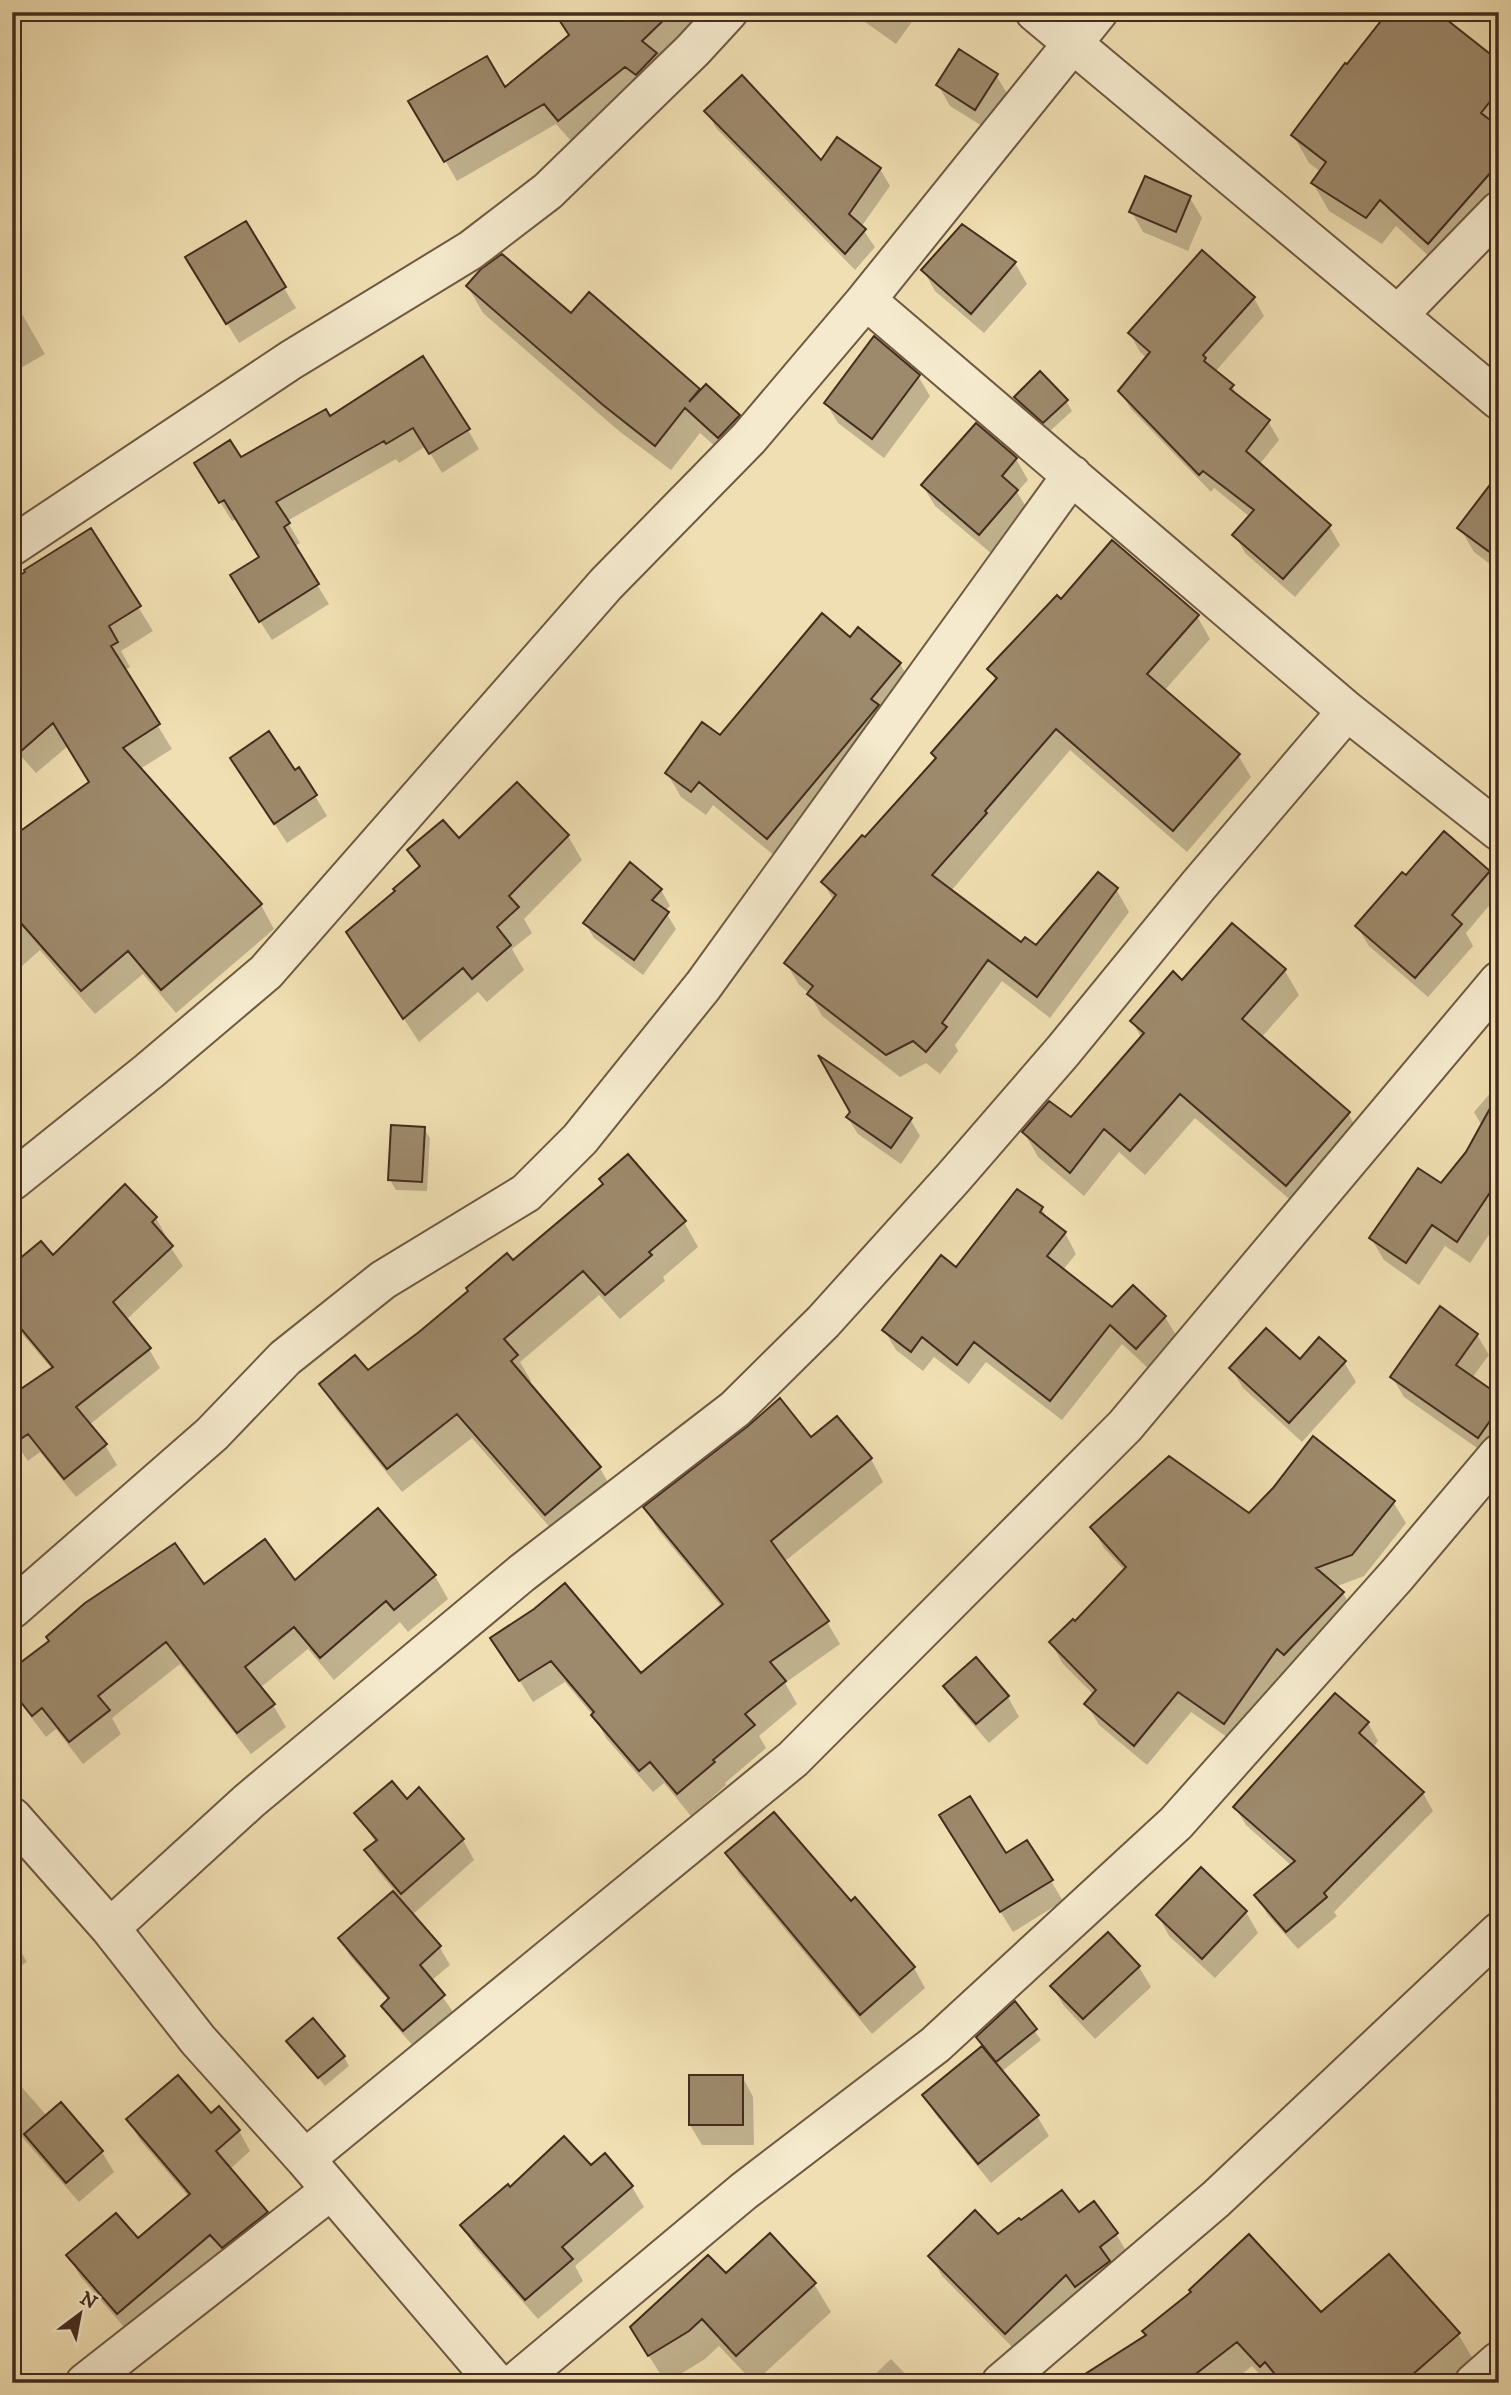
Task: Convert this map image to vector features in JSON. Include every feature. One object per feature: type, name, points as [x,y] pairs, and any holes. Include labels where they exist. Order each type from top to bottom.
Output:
[{"type":"street","points":[[12,546],[291,360],[471,250],[548,191],[693,50],[728,12]]},
{"type":"street","points":[[1035,12],[1499,400]]},
{"type":"street","points":[[12,1181],[149,1071],[265,972],[597,594],[748,438],[866,300],[1098,12]]},
{"type":"street","points":[[1398,315],[1499,212]]},
{"type":"street","points":[[866,300],[1347,711],[1499,831]]},
{"type":"street","points":[[12,1609],[212,1434],[285,1358],[383,1280],[526,1193],[580,1139],[702,986],[1072,475]]},
{"type":"street","points":[[110,1928],[249,1801],[522,1573],[735,1409],[823,1322],[961,1168],[1063,1051],[1198,886],[1347,711]]},
{"type":"street","points":[[305,2159],[793,1759],[1125,1426],[1499,982]]},
{"type":"street","points":[[515,2383],[744,2191],[934,2045],[1176,1823],[1397,1575],[1499,1454]]},
{"type":"street","points":[[12,1817],[110,1928],[198,2040],[305,2159],[496,2383]]},
{"type":"street","points":[[1001,2383],[1216,2199],[1499,1932]]},
{"type":"street","points":[[85,2383],[331,2190]]},
{"type":"street","points":[[1474,2383],[1499,2361]]},
{"type":"building","points":[[554,12],[672,12],[642,41],[657,53],[636,75],[625,67],[558,121],[544,104],[444,162],[408,101],[487,56],[505,87],[569,35]]},
{"type":"building","points":[[1388,12],[1437,12],[1499,61],[1499,90],[1481,113],[1499,127],[1499,163],[1428,244],[1380,200],[1366,218],[1311,183],[1326,162],[1291,135],[1345,63],[1347,64]]},
{"type":"building","points":[[959,49],[998,74],[975,110],[936,85]]},
{"type":"building","points":[[742,75],[821,160],[837,137],[881,168],[849,214],[866,229],[845,254],[704,111]]},
{"type":"building","points":[[1145,176],[1191,196],[1176,232],[1129,212]]},
{"type":"building","points":[[246,221],[286,287],[226,324],[185,257]]},
{"type":"building","points":[[962,224],[1016,262],[971,314],[921,270]]},
{"type":"building","points":[[1202,250],[1255,297],[1203,355],[1206,358],[1204,361],[1234,385],[1230,389],[1270,420],[1246,451],[1331,525],[1283,579],[1232,535],[1254,510],[1203,471],[1199,475],[1118,391],[1150,352],[1128,333]]},
{"type":"building","points":[[502,254],[571,313],[589,292],[700,389],[689,402],[706,384],[740,415],[718,438],[685,408],[655,446],[603,405],[466,286],[481,269]]},
{"type":"building","points":[[874,336],[920,375],[872,439],[824,403]]},
{"type":"building","points":[[423,356],[470,429],[429,454],[413,428],[386,444],[384,441],[276,502],[290,523],[284,527],[319,584],[259,622],[230,575],[259,557],[224,500],[219,503],[194,463],[230,440],[241,457],[326,409],[330,416]]},
{"type":"building","points":[[1040,371],[1068,400],[1043,423],[1014,397]]},
{"type":"building","points":[[976,423],[1017,458],[1002,476],[1018,490],[979,535],[921,485]]},
{"type":"building","points":[[1499,473],[1499,559],[1457,528]]},
{"type":"building","points":[[91,528],[141,606],[109,626],[118,642],[111,646],[160,724],[123,748],[262,904],[161,990],[128,951],[81,991],[12,913],[12,837],[89,782],[53,723],[12,759],[12,580]]},
{"type":"building","points":[[1112,540],[1199,615],[1147,674],[1240,754],[1173,831],[1056,729],[932,875],[1021,942],[1025,937],[1036,945],[1098,872],[1118,888],[1037,997],[988,960],[942,1023],[947,1027],[926,1052],[913,1041],[886,1055],[807,994],[813,986],[784,963],[836,895],[821,882],[936,758],[931,753],[997,678],[987,669],[1057,595],[1061,599]]},
{"type":"building","points":[[822,613],[850,637],[858,627],[901,663],[871,699],[879,705],[767,839],[699,782],[691,792],[665,773],[702,722],[720,735]]},
{"type":"building","points":[[269,731],[295,770],[299,767],[317,795],[274,824],[230,758]]},
{"type":"building","points":[[517,782],[569,835],[509,896],[519,907],[497,927],[511,945],[472,979],[463,968],[403,1019],[346,932],[420,866],[407,850],[443,820],[459,838]]},
{"type":"building","points":[[1444,831],[1490,871],[1452,915],[1462,924],[1415,978],[1355,926],[1402,872],[1406,875]]},
{"type":"building","points":[[630,862],[662,889],[652,900],[669,912],[634,960],[583,923]]},
{"type":"building","points":[[1232,923],[1286,969],[1242,1019],[1350,1112],[1286,1186],[1180,1094],[1130,1151],[1104,1129],[1070,1173],[1022,1132],[1049,1101],[1071,1117],[1144,1033],[1130,1021],[1173,971],[1182,980]]},
{"type":"building","points":[[818,1055],[912,1118],[891,1148],[846,1117],[850,1112]]},
{"type":"building","points":[[1499,1092],[1499,1179],[1457,1242],[1432,1225],[1406,1263],[1369,1238],[1418,1168],[1441,1183],[1466,1152]]},
{"type":"building","points":[[391,1125],[425,1127],[422,1182],[388,1180]]},
{"type":"building","points":[[628,1154],[686,1221],[649,1252],[652,1255],[605,1295],[583,1271],[504,1339],[518,1355],[511,1361],[601,1467],[545,1515],[457,1414],[387,1469],[319,1384],[355,1355],[368,1370],[468,1291],[466,1288],[507,1253],[513,1260],[603,1184],[599,1179]]},
{"type":"building","points":[[125,1184],[157,1217],[152,1222],[173,1246],[113,1302],[151,1348],[76,1407],[107,1444],[64,1479],[28,1434],[12,1445],[12,1395],[53,1367],[12,1318],[12,1265],[41,1241],[53,1255]]},
{"type":"building","points":[[1017,1189],[1043,1207],[1040,1212],[1066,1232],[1047,1256],[1112,1307],[1133,1285],[1166,1316],[1136,1349],[1110,1325],[1050,1401],[974,1342],[957,1365],[922,1337],[911,1352],[882,1330],[941,1255],[956,1267]]},
{"type":"building","points":[[1440,1306],[1478,1334],[1456,1365],[1499,1395],[1499,1408],[1478,1438],[1390,1377]]},
{"type":"building","points":[[1266,1328],[1300,1359],[1319,1337],[1346,1361],[1289,1423],[1229,1368]]},
{"type":"building","points":[[780,1398],[811,1437],[837,1416],[872,1458],[771,1541],[829,1621],[770,1662],[786,1681],[745,1714],[755,1725],[677,1794],[650,1762],[639,1771],[591,1715],[594,1712],[551,1661],[519,1681],[490,1638],[534,1609],[565,1583],[641,1673],[723,1604],[643,1507]]},
{"type":"building","points":[[1313,1436],[1395,1501],[1352,1555],[1316,1568],[1344,1592],[1284,1655],[1277,1649],[1224,1724],[1178,1692],[1134,1746],[1084,1704],[1096,1690],[1049,1642],[1073,1619],[1075,1621],[1126,1567],[1090,1527],[1169,1456],[1249,1513],[1273,1488]]},
{"type":"building","points":[[378,1508],[436,1575],[394,1610],[386,1601],[320,1658],[294,1627],[245,1667],[275,1704],[237,1733],[166,1642],[98,1696],[110,1710],[69,1742],[42,1708],[32,1716],[12,1691],[12,1669],[49,1641],[46,1637],[85,1603],[175,1543],[204,1584],[265,1539],[295,1580]]},
{"type":"building","points":[[976,1657],[1009,1696],[976,1724],[943,1686]]},
{"type":"building","points":[[1335,1693],[1369,1722],[1359,1733],[1424,1792],[1324,1893],[1327,1897],[1286,1932],[1254,1895],[1295,1861],[1233,1807]]},
{"type":"building","points":[[392,1781],[407,1799],[419,1787],[464,1839],[401,1894],[364,1850],[377,1840],[354,1813]]},
{"type":"building","points":[[970,1796],[1006,1853],[1027,1840],[1053,1880],[1000,1912],[939,1815]]},
{"type":"building","points":[[774,1812],[851,1901],[855,1897],[915,1967],[860,2015],[725,1853]]},
{"type":"building","points":[[1201,1867],[1247,1911],[1202,1959],[1156,1915]]},
{"type":"building","points":[[393,1891],[441,1946],[420,1965],[445,1995],[403,2031],[381,2006],[389,1998],[338,1938]]},
{"type":"building","points":[[1108,1932],[1140,1966],[1083,2019],[1050,1986]]},
{"type":"building","points":[[1015,2001],[1037,2029],[996,2062],[976,2037]]},
{"type":"building","points":[[313,2018],[345,2056],[318,2078],[286,2041]]},
{"type":"building","points":[[982,2046],[1039,2115],[978,2164],[922,2095]]},
{"type":"building","points":[[178,2075],[211,2113],[219,2106],[240,2130],[216,2151],[268,2212],[222,2248],[210,2235],[117,2314],[66,2255],[116,2213],[138,2238],[190,2194],[126,2119]]},
{"type":"building","points":[[689,2075],[743,2075],[743,2125],[689,2125]]},
{"type":"building","points":[[61,2102],[103,2151],[66,2183],[24,2134]]},
{"type":"building","points":[[564,2136],[591,2165],[605,2153],[633,2186],[562,2247],[573,2259],[525,2300],[460,2225],[508,2184],[510,2187]]},
{"type":"building","points":[[1062,2190],[1079,2212],[1094,2201],[1118,2233],[1100,2247],[1110,2261],[1075,2287],[1066,2275],[1005,2334],[928,2256],[975,2210],[998,2234]]},
{"type":"building","points":[[770,2233],[816,2283],[736,2356],[702,2319],[689,2331],[648,2356],[630,2327],[708,2255],[726,2273]]},
{"type":"building","points":[[1249,2234],[1321,2312],[1389,2254],[1460,2333],[1403,2383],[1282,2383],[1265,2362],[1260,2367],[1237,2342],[1184,2383],[1071,2383],[1146,2335],[1142,2331],[1191,2292],[1189,2290]]}]
